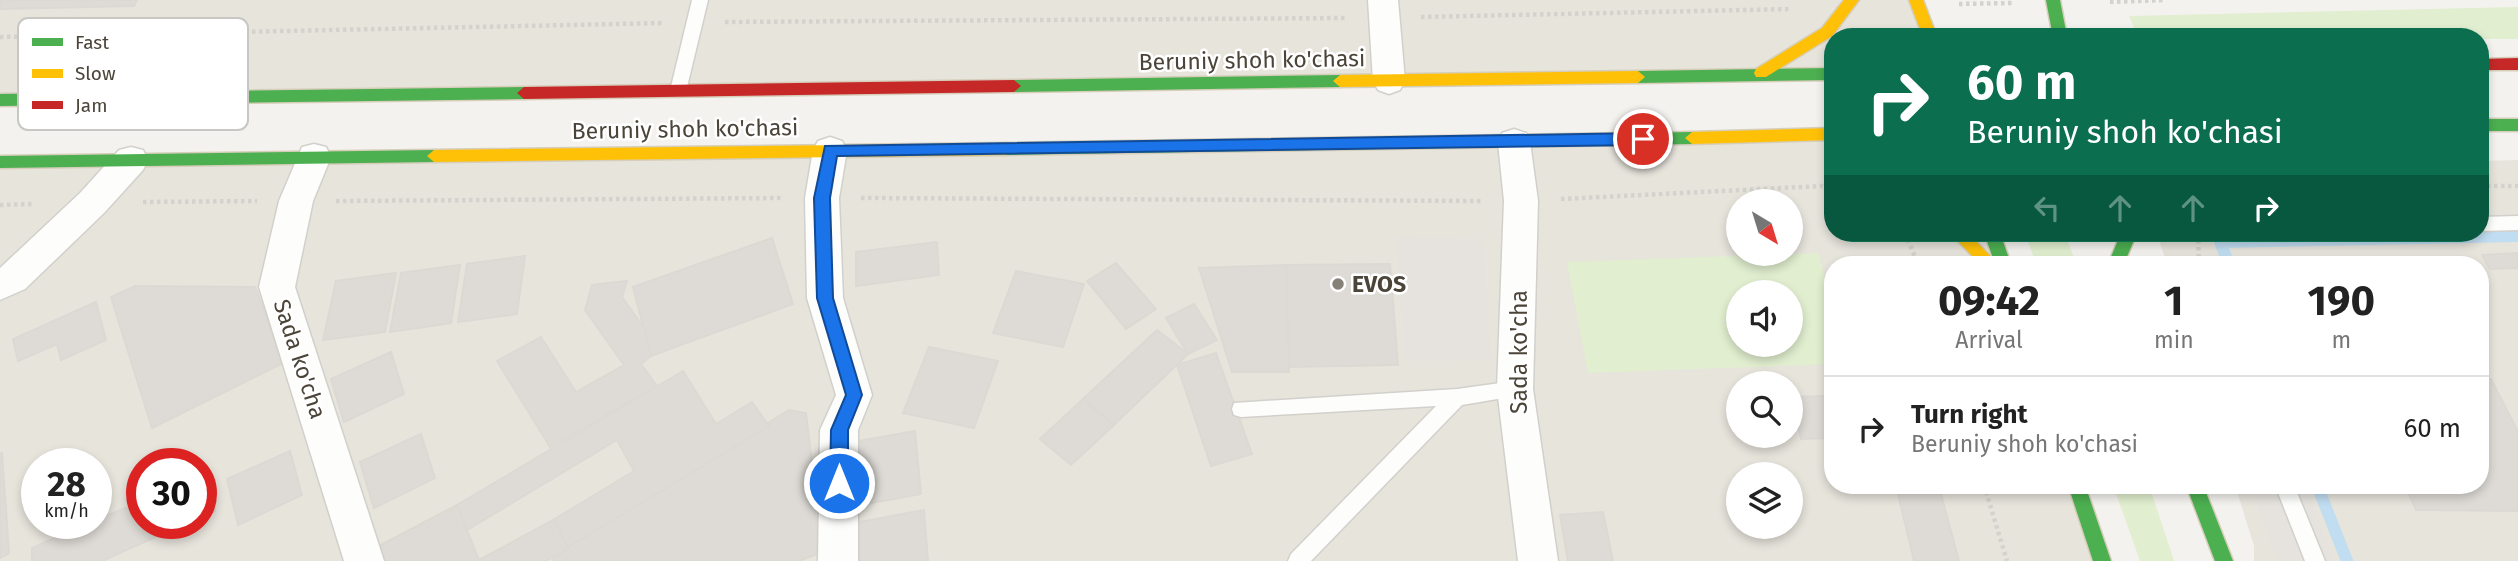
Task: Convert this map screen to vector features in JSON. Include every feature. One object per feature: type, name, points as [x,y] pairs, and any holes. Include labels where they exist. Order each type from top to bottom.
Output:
[{"type":"main road","points":[[1830,28],[1852,0]]},
{"type":"main road","points":[[1916,0],[1927,28]]},
{"type":"main road","points":[[2053,0],[2058,28]]},
{"type":"main road","points":[[1761,73],[1824,34]]},
{"type":"main road","points":[[2489,65],[2518,64]]},
{"type":"main road","name":"Beruniy shoh ko'chasi","points":[[248,97],[1824,74]]},
{"type":"main road","name":"Beruniy shoh ko'chasi","points":[[0,100],[18,100]]},
{"type":"main road","points":[[2489,125],[2518,125]]},
{"type":"main road","name":"Beruniy shoh ko'chasi","points":[[0,162],[1514,142],[1824,134]]},
{"type":"main road","points":[[1771,136],[1821,149]]},
{"type":"main road","points":[[1967,242],[1982,256]]},
{"type":"main road","points":[[2108,243],[2112,256]]},
{"type":"main road","points":[[2080,494],[2102,561]]},
{"type":"main road","points":[[2198,494],[2224,561]]},
{"type":"street","points":[[1384,9],[1389,81]]},
{"type":"street","name":"Sada ko'cha","points":[[1514,142],[1521,201],[1515,389],[1538,561]]},
{"type":"street","points":[[830,150],[822,198],[825,298],[854,395],[839,430],[838,561]]},
{"type":"street","name":"Sada ko'cha","points":[[314,157],[296,201],[276,287],[364,561]]},
{"type":"street","points":[[0,285],[13,278],[92,203],[131,160]]},
{"type":"lane","points":[[678,91],[700,0]]},
{"type":"lane","points":[[2489,224],[2518,223]]},
{"type":"lane","points":[[1241,410],[1457,397],[1515,389]]},
{"type":"lane","points":[[1298,561],[1457,397]]},
{"type":"lane","points":[[2289,494],[2315,561]]},
{"type":"path","points":[[2110,2],[2164,0]]},
{"type":"path","points":[[1955,5],[2014,3]]},
{"type":"path","points":[[248,32],[1384,9],[1801,9]]},
{"type":"path","points":[[0,37],[18,37]]},
{"type":"path","points":[[2489,186],[2518,186]]},
{"type":"path","points":[[0,205],[822,198],[1521,201],[1824,188]]},
{"type":"path","points":[[1987,494],[2007,561]]},
{"type":"shaded area","points":[[0,0],[1916,0],[1927,28],[1824,28],[1824,74],[248,96],[248,18],[18,18],[18,100],[0,100]]},
{"type":"shaded area","points":[[1824,134],[1824,242],[1995,242],[2000,256],[1824,256],[1824,494],[2080,494],[2102,561],[0,561],[0,162]]},
{"type":"shaded area","points":[[2518,160],[2518,561],[2254,561],[2254,546],[2238,494],[2489,494],[2489,256],[2164,256],[2160,242],[2489,242],[2489,161]]},
{"type":"shaded area","points":[[1396,237],[1484,239],[1491,360],[1405,361]]},
{"type":"shaded area","points":[[2252,494],[2309,494],[2335,561],[2278,561]]},
{"type":"green space","points":[[2518,7],[2518,39],[2489,39],[2489,28],[2134,28],[2129,16]]},
{"type":"green space","points":[[2028,242],[2068,242],[2073,256],[2033,256]]},
{"type":"green space","points":[[1818,253],[1824,274],[1824,364],[1588,373],[1567,262],[1726,256],[1726,266],[1803,266],[1803,254]]},
{"type":"green space","points":[[2116,494],[2152,494],[2174,561],[2140,561]]},
{"type":"building","points":[[0,0],[137,0],[134,6],[0,9]]},
{"type":"building","points":[[772,238],[793,304],[651,356],[633,287]]},
{"type":"building","points":[[937,242],[939,275],[856,286],[856,252]]},
{"type":"building","points":[[2518,253],[2518,268],[2490,269],[2489,256],[2482,255]]},
{"type":"building","points":[[525,256],[517,314],[458,322],[467,264]]},
{"type":"building","points":[[1116,263],[1156,309],[1126,329],[1087,281]]},
{"type":"building","points":[[1390,264],[1398,365],[1289,367],[1286,265]]},
{"type":"building","points":[[460,265],[451,323],[390,332],[401,273]]},
{"type":"building","points":[[1286,265],[1289,372],[1232,372],[1199,268]]},
{"type":"building","points":[[1016,271],[1084,284],[1063,347],[993,333]]},
{"type":"building","points":[[396,273],[385,332],[323,340],[336,281]]},
{"type":"building","points":[[627,281],[622,297],[644,328],[651,356],[641,364],[657,386],[550,447],[497,361],[541,337],[576,392],[624,365],[585,310],[592,285]]},
{"type":"building","points":[[135,286],[255,287],[283,363],[152,428],[111,297]]},
{"type":"building","points":[[96,302],[106,340],[61,360],[57,344],[18,361],[13,339]]},
{"type":"building","points":[[1194,304],[1217,340],[1188,354],[1166,318]]},
{"type":"building","points":[[1157,330],[1188,354],[1114,425],[1083,399]]},
{"type":"building","points":[[929,347],[998,361],[974,428],[903,413]]},
{"type":"building","points":[[391,352],[404,394],[344,422],[331,379]]},
{"type":"building","points":[[1216,353],[1252,454],[1211,466],[1177,365]]},
{"type":"building","points":[[683,371],[716,424],[752,402],[769,426],[568,549],[555,519],[634,471],[617,440],[467,530],[457,505]]},
{"type":"building","points":[[2491,379],[2518,432],[2518,511],[2416,510],[2409,494],[2489,494]]},
{"type":"building","points":[[1824,396],[1824,438],[1803,439],[1803,397]]},
{"type":"building","points":[[1083,399],[1114,425],[1071,465],[1040,439]]},
{"type":"building","points":[[789,410],[806,413],[815,488],[817,554],[799,561],[554,561],[552,557],[769,426],[768,423]]},
{"type":"building","points":[[915,431],[921,494],[850,507],[847,443]]},
{"type":"building","points":[[421,434],[435,478],[374,508],[360,462]]},
{"type":"building","points":[[290,451],[302,495],[238,525],[227,479]]},
{"type":"building","points":[[2,453],[9,553],[0,558],[0,454]]},
{"type":"building","points":[[1898,494],[1941,494],[1959,561],[1914,561]]},
{"type":"building","points":[[457,505],[479,560],[555,519],[568,549],[546,561],[375,561],[371,550]]},
{"type":"building","points":[[126,508],[126,539],[151,539],[102,561],[32,561],[32,548],[53,539],[112,539],[112,513]]},
{"type":"building","points":[[924,510],[928,561],[856,561],[854,523]]},
{"type":"building","points":[[1603,512],[1613,561],[1568,561],[1560,515]]},
{"type":"waterway","points":[[2489,237],[2518,236]]},
{"type":"waterway","points":[[2220,242],[2226,256]]},
{"type":"waterway","points":[[2321,494],[2347,561]]},
{"type":"traffic: fast","points":[[2053,0],[2058,28]]},
{"type":"traffic: fast","points":[[1638,77],[1824,74]]},
{"type":"traffic: fast","points":[[1014,86],[1340,81]]},
{"type":"traffic: fast","points":[[248,97],[524,93]]},
{"type":"traffic: fast","points":[[0,100],[18,100]]},
{"type":"traffic: fast","points":[[2489,125],[2518,125]]},
{"type":"traffic: fast","points":[[1006,149],[1692,138]]},
{"type":"traffic: fast","points":[[0,162],[434,156]]},
{"type":"traffic: fast","points":[[1995,242],[2000,256]]},
{"type":"traffic: fast","points":[[2119,256],[2125,242]]},
{"type":"traffic: fast","points":[[2080,494],[2102,561]]},
{"type":"traffic: fast","points":[[2198,494],[2224,561]]},
{"type":"traffic: slow","points":[[1830,28],[1852,0]]},
{"type":"traffic: slow","points":[[1916,0],[1927,28]]},
{"type":"traffic: slow","points":[[1761,73],[1824,34]]},
{"type":"traffic: slow","points":[[1340,81],[1638,77]]},
{"type":"traffic: slow","points":[[1692,138],[1824,134]]},
{"type":"traffic: slow","points":[[434,156],[1006,149]]},
{"type":"traffic: slow","points":[[1967,242],[1982,256]]},
{"type":"traffic: jam","points":[[2489,65],[2518,64]]},
{"type":"traffic: jam","points":[[524,93],[1014,86]]},
{"type":"place","name":"EVOS","points":[[1338,284]]},
{"type":"route","points":[[839,483],[839,430],[854,395],[825,298],[822,198],[830,150],[1643,139]]}]
